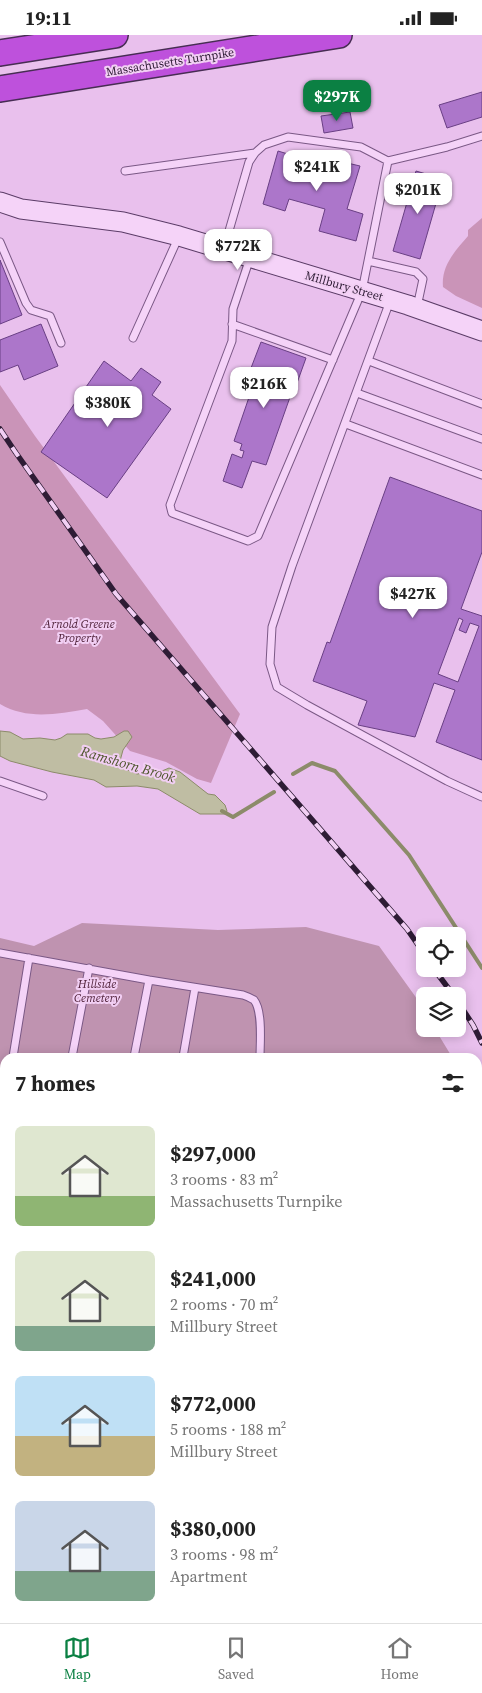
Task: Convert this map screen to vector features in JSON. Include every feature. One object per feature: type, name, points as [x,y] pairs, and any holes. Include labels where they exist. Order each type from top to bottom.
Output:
[{"type":"highway","points":[[0,53],[115,35]]},
{"type":"highway","name":"Massachusetts Turnpike","points":[[0,89],[340,35]]},
{"type":"street","name":"Millbury Street","points":[[0,202],[22,209],[123,222],[179,236],[416,307],[482,331]]},
{"type":"lane","points":[[224,249],[249,162],[264,145],[288,137],[361,147],[388,161],[447,147],[482,136]]},
{"type":"lane","points":[[125,171],[255,153]]},
{"type":"lane","points":[[250,257],[233,309],[232,341],[170,505],[172,513],[248,541],[258,536],[362,291],[388,161]]},
{"type":"lane","points":[[133,338],[179,236]]},
{"type":"lane","points":[[0,241],[30,310],[50,316],[62,343]]},
{"type":"lane","points":[[368,261],[416,272],[423,279],[416,307]]},
{"type":"lane","points":[[391,300],[292,566],[272,627],[270,664],[277,687],[447,781],[482,797]]},
{"type":"lane","points":[[232,324],[332,360]]},
{"type":"lane","points":[[369,361],[482,404]]},
{"type":"lane","points":[[357,393],[482,439]]},
{"type":"lane","points":[[346,424],[482,475]]},
{"type":"lane","points":[[0,781],[43,797]]},
{"type":"lane","points":[[0,953],[243,995],[253,999],[258,1008],[260,1053]]},
{"type":"lane","points":[[14,1053],[29,958]]},
{"type":"lane","points":[[73,1053],[89,968]]},
{"type":"lane","points":[[135,1053],[149,979]]},
{"type":"lane","points":[[184,1053],[196,988]]},
{"type":"green space","points":[[482,218],[482,308],[456,296],[443,287],[443,279],[444,272],[454,253],[468,236],[468,230]]},
{"type":"green space","name":"Arnold Greene Property","points":[[0,385],[35,436],[240,714],[211,783],[197,779],[166,762],[130,751],[103,721],[87,709],[53,714],[31,714],[10,709],[0,704]]},
{"type":"green space","name":"Hillside Cemetery","points":[[82,923],[218,930],[306,927],[379,946],[416,998],[416,1037],[440,1037],[450,1053],[0,1053],[0,938],[34,946]]},
{"type":"shaded area","points":[[0,731],[10,732],[23,739],[40,738],[55,740],[67,734],[88,734],[101,739],[114,737],[124,731],[128,731],[132,737],[123,750],[120,761],[125,769],[137,774],[162,771],[169,768],[180,772],[208,794],[215,795],[225,805],[227,811],[225,814],[200,814],[158,789],[137,786],[106,787],[94,780],[10,761],[0,756]]},
{"type":"building","points":[[482,92],[482,117],[447,128],[439,105]]},
{"type":"building","points":[[350,112],[353,128],[324,133],[321,116]]},
{"type":"building","points":[[278,151],[337,169],[339,161],[360,166],[347,209],[363,214],[356,241],[319,231],[325,209],[289,199],[285,211],[263,204]]},
{"type":"building","points":[[416,171],[443,179],[420,259],[393,251]]},
{"type":"building","points":[[0,260],[22,315],[0,324]]},
{"type":"building","points":[[41,324],[58,366],[24,380],[18,365],[0,372],[0,340]]},
{"type":"building","points":[[261,342],[306,358],[297,383],[295,383],[266,465],[252,461],[242,488],[223,481],[232,454],[242,458],[244,451],[240,450],[242,444],[234,441],[258,371],[251,368]]},
{"type":"building","points":[[104,361],[131,381],[141,368],[161,382],[152,395],[171,409],[107,498],[41,452]]},
{"type":"building","points":[[390,477],[482,511],[482,552],[461,609],[482,616],[482,760],[436,742],[455,690],[434,683],[415,737],[358,725],[367,701],[313,681],[327,642],[330,643]],"holes":[[[459,618],[463,620],[459,630],[466,633],[470,623],[479,626],[458,682],[438,674]]]},
{"type":"waterway","name":"Ramshorn Brook","points":[[293,774],[312,763],[335,771],[409,855],[482,968]]},
{"type":"waterway","name":"Ramshorn Brook","points":[[222,811],[233,817],[274,792]]},
{"type":"railway","points":[[0,429],[116,594],[407,929],[416,942]]},
{"type":"railway","points":[[440,977],[447,987]]},
{"type":"railway","points":[[466,1014],[482,1043]]}]
